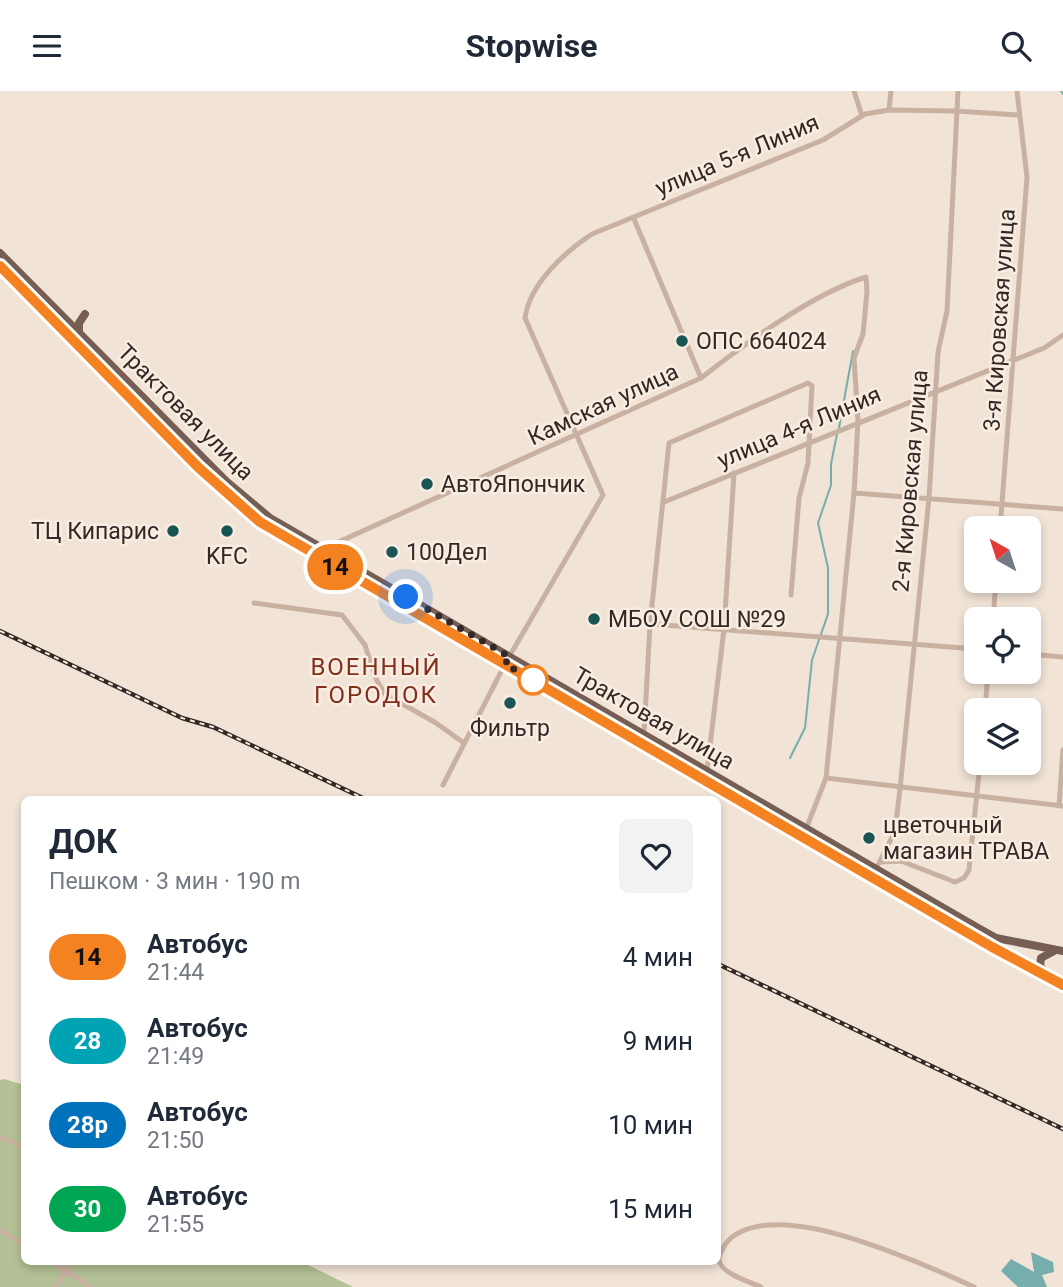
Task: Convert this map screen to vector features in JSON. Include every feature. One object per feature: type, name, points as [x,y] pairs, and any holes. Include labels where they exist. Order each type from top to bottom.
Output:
[{"type":"main road","name":"Трактовая улица","points":[[0,253],[246,499],[270,518],[992,947],[1063,985]]},
{"type":"main road","name":"Трактовая улица","points":[[0,266],[249,514],[644,734],[806,829],[878,866],[996,938],[1060,950]]},
{"type":"main road","points":[[79,333],[79,323],[85,314]]},
{"type":"main road","points":[[1047,975],[1040,966],[1041,958],[1060,950]]},
{"type":"street","points":[[854,91],[862,116]]},
{"type":"street","points":[[889,110],[891,91]]},
{"type":"street","name":"2-я Кировская улица","points":[[878,866],[895,831],[900,789],[929,498],[938,352],[948,299],[958,91]]},
{"type":"street","name":"3-я Кировская улица","points":[[1001,516],[1027,177],[1026,147],[1018,115],[1017,91]]},
{"type":"street","name":"улица 5-я Линия","points":[[578,434],[525,318],[543,280],[568,250],[592,234],[823,140],[862,116],[889,110],[1018,115]]},
{"type":"street","points":[[634,219],[701,378]]},
{"type":"street","name":"Камская улица","points":[[323,549],[701,378],[736,351],[843,284],[866,277],[863,334],[854,358],[858,421]]},
{"type":"street","name":"улица 4-я Линия","points":[[807,442],[812,386],[808,383],[669,443],[664,502],[858,421],[1044,348],[1063,335]]},
{"type":"street","points":[[806,829],[827,778],[858,421]]},
{"type":"street","points":[[443,785],[508,660],[603,495],[578,434]]},
{"type":"street","points":[[792,595],[799,498],[808,463],[807,442]]},
{"type":"street","points":[[707,771],[724,629],[734,473]]},
{"type":"street","points":[[853,493],[1063,509]]},
{"type":"street","points":[[644,734],[650,624],[664,502]]},
{"type":"street","points":[[254,603],[330,611],[342,615],[365,645],[376,679],[385,694],[436,723],[464,743]]},
{"type":"street","points":[[650,624],[964,648]]},
{"type":"street","points":[[1041,655],[1063,657]]},
{"type":"street","points":[[827,778],[900,789],[1061,806],[1063,750]]},
{"type":"street","points":[[878,866],[901,861],[956,882],[964,878],[969,870],[979,775]]},
{"type":"street","points":[[0,1137],[21,1146]]},
{"type":"street","points":[[721,1252],[726,1243],[744,1231],[759,1226],[799,1226],[848,1238],[974,1287]]},
{"type":"street","points":[[0,1230],[21,1243]]},
{"type":"street","points":[[56,1265],[92,1287]]},
{"type":"street","points":[[55,1287],[69,1265]]},
{"type":"street","points":[[721,1265],[761,1287]]},
{"type":"green space","points":[[0,1080],[21,1084],[21,1265],[308,1265],[353,1287],[0,1287]]},
{"type":"water","points":[[1031,1252],[1053,1262],[1054,1272],[1042,1275],[1047,1287],[1018,1287],[1001,1271],[1011,1259],[1034,1272]]},
{"type":"waterway","points":[[839,428],[853,351]]},
{"type":"waterway","points":[[790,758],[805,728],[812,660],[828,614],[828,568],[818,523],[831,485],[831,464],[837,434]]},
{"type":"railway","points":[[0,631],[182,718],[213,727],[359,796]]},
{"type":"railway","points":[[721,965],[1063,1129]]},
{"type":"bus line","name":"14","points":[[0,266],[199,468],[260,522],[992,947],[1063,985]]},
{"type":"place","name":"ОПС 664024","points":[[682,341]]},
{"type":"place","name":"АвтоЯпончик","points":[[427,484]]},
{"type":"place","name":"ТЦ Кипарис","points":[[173,531]]},
{"type":"place","name":"KFC","points":[[227,531]]},
{"type":"place","name":"100Дел","points":[[392,552]]},
{"type":"place","name":"МБОУ СОШ №29","points":[[594,619]]},
{"type":"place","name":"Фильтр","points":[[510,703]]},
{"type":"place","name":"цветочный магазин ТРАВА","points":[[869,838]]},
{"type":"district","name":"ВОЕННЫЙ ГОРОДОК","points":[[376,681]]},
{"type":"route","points":[[406,597],[510,657],[505,664],[535,681],[533,680]]}]
